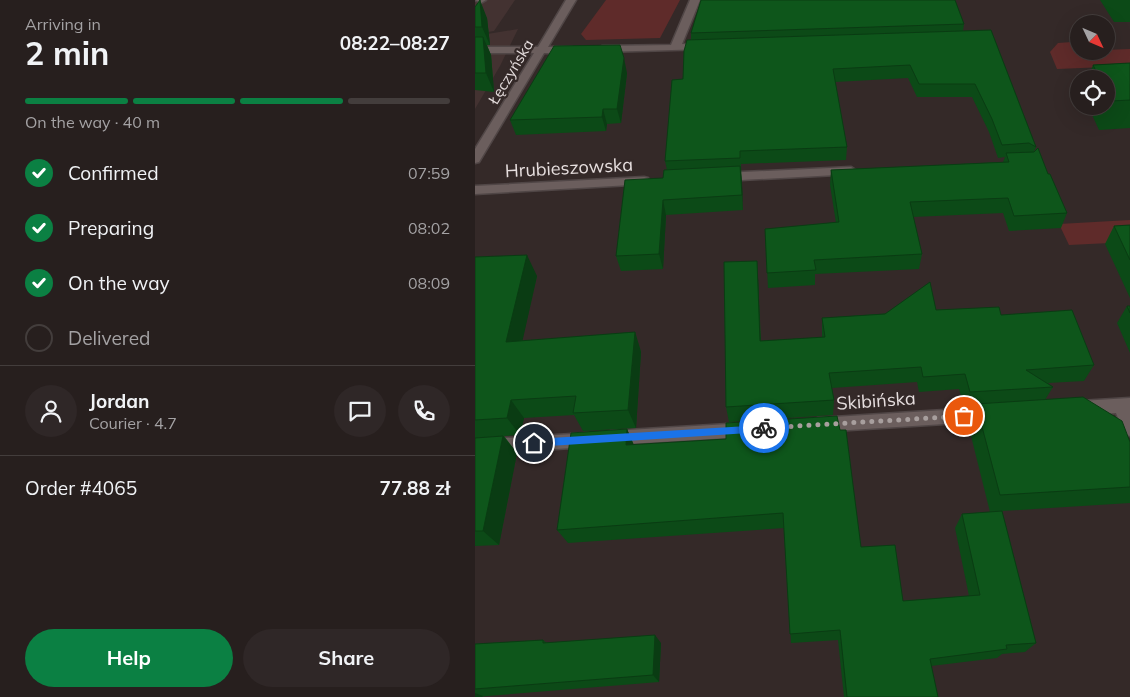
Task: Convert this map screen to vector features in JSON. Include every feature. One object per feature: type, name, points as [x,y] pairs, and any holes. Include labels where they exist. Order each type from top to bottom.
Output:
[{"type":"street","name":"Łęczyńska","points":[[475,159],[571,0]]},
{"type":"street","points":[[675,48],[695,0]]},
{"type":"street","points":[[475,50],[713,47]]},
{"type":"street","points":[[708,178],[866,170]]},
{"type":"street","name":"Hrubieszowska","points":[[475,190],[658,181]]},
{"type":"street","points":[[1061,409],[1125,405],[1130,429]]},
{"type":"street","name":"Skibińska","points":[[803,426],[1012,413]]},
{"type":"street","points":[[475,447],[763,428]]},
{"type":"shaded area","points":[[475,0],[515,0],[494,31],[475,34]]},
{"type":"shaded area","points":[[606,0],[680,0],[660,38],[586,40],[581,34]]},
{"type":"shaded area","points":[[518,29],[500,66],[475,109],[475,36]]},
{"type":"shaded area","points":[[1070,42],[1070,60],[1115,60],[1115,50],[1130,49],[1130,66],[1057,69],[1050,52],[1058,43]]},
{"type":"shaded area","points":[[1130,220],[1130,242],[1069,245],[1059,224]]},
{"type":"building","points":[[480,0],[482,27],[475,27],[475,7]]},
{"type":"building","points":[[701,0],[955,0],[964,24],[691,33]]},
{"type":"building","points":[[991,30],[1036,147],[1029,143],[1002,145],[975,84],[919,84],[910,65],[833,69],[847,147],[740,151],[740,158],[665,161],[672,80],[683,79],[684,51],[687,40]]},
{"type":"building","points":[[475,37],[483,37],[486,73],[475,73]]},
{"type":"building","points":[[620,45],[624,58],[617,109],[603,109],[602,117],[510,120],[554,46]]},
{"type":"building","points":[[1130,63],[1130,100],[1115,101],[1115,70],[1096,70],[1093,65]]},
{"type":"building","points":[[1038,148],[1067,213],[1014,216],[1008,198],[910,202],[922,254],[814,260],[816,270],[767,273],[765,229],[839,222],[831,170],[1009,162],[1006,153],[1034,152]]},
{"type":"building","points":[[740,166],[742,195],[663,200],[659,254],[616,256],[625,180],[663,178],[664,170]]},
{"type":"building","points":[[1130,225],[1130,260],[1114,226]]},
{"type":"building","points":[[527,255],[506,342],[635,332],[628,410],[573,413],[576,396],[511,400],[507,418],[475,420],[475,257]]},
{"type":"building","points":[[757,261],[760,341],[825,337],[822,318],[885,314],[930,282],[936,310],[999,307],[1001,315],[1072,310],[1094,365],[1026,370],[1053,387],[970,392],[965,374],[923,377],[921,367],[829,373],[834,400],[726,407],[724,262]]},
{"type":"building","points":[[1083,397],[1122,421],[1130,442],[1130,487],[1000,495],[976,404]]},
{"type":"building","points":[[837,416],[840,430],[846,430],[861,547],[895,545],[903,601],[980,595],[962,514],[1002,511],[1036,643],[1006,645],[1007,649],[930,659],[938,697],[847,697],[840,630],[790,634],[783,513],[557,530],[571,433],[627,429],[626,445],[726,439],[726,423]]},
{"type":"building","points":[[503,436],[483,531],[475,531],[475,438]]},
{"type":"building","points":[[655,635],[653,675],[475,689],[475,644],[543,640],[543,643]]},
{"type":"way so far","points":[[764,428],[964,416]]},
{"type":"route","points":[[534,443],[764,428]]}]
